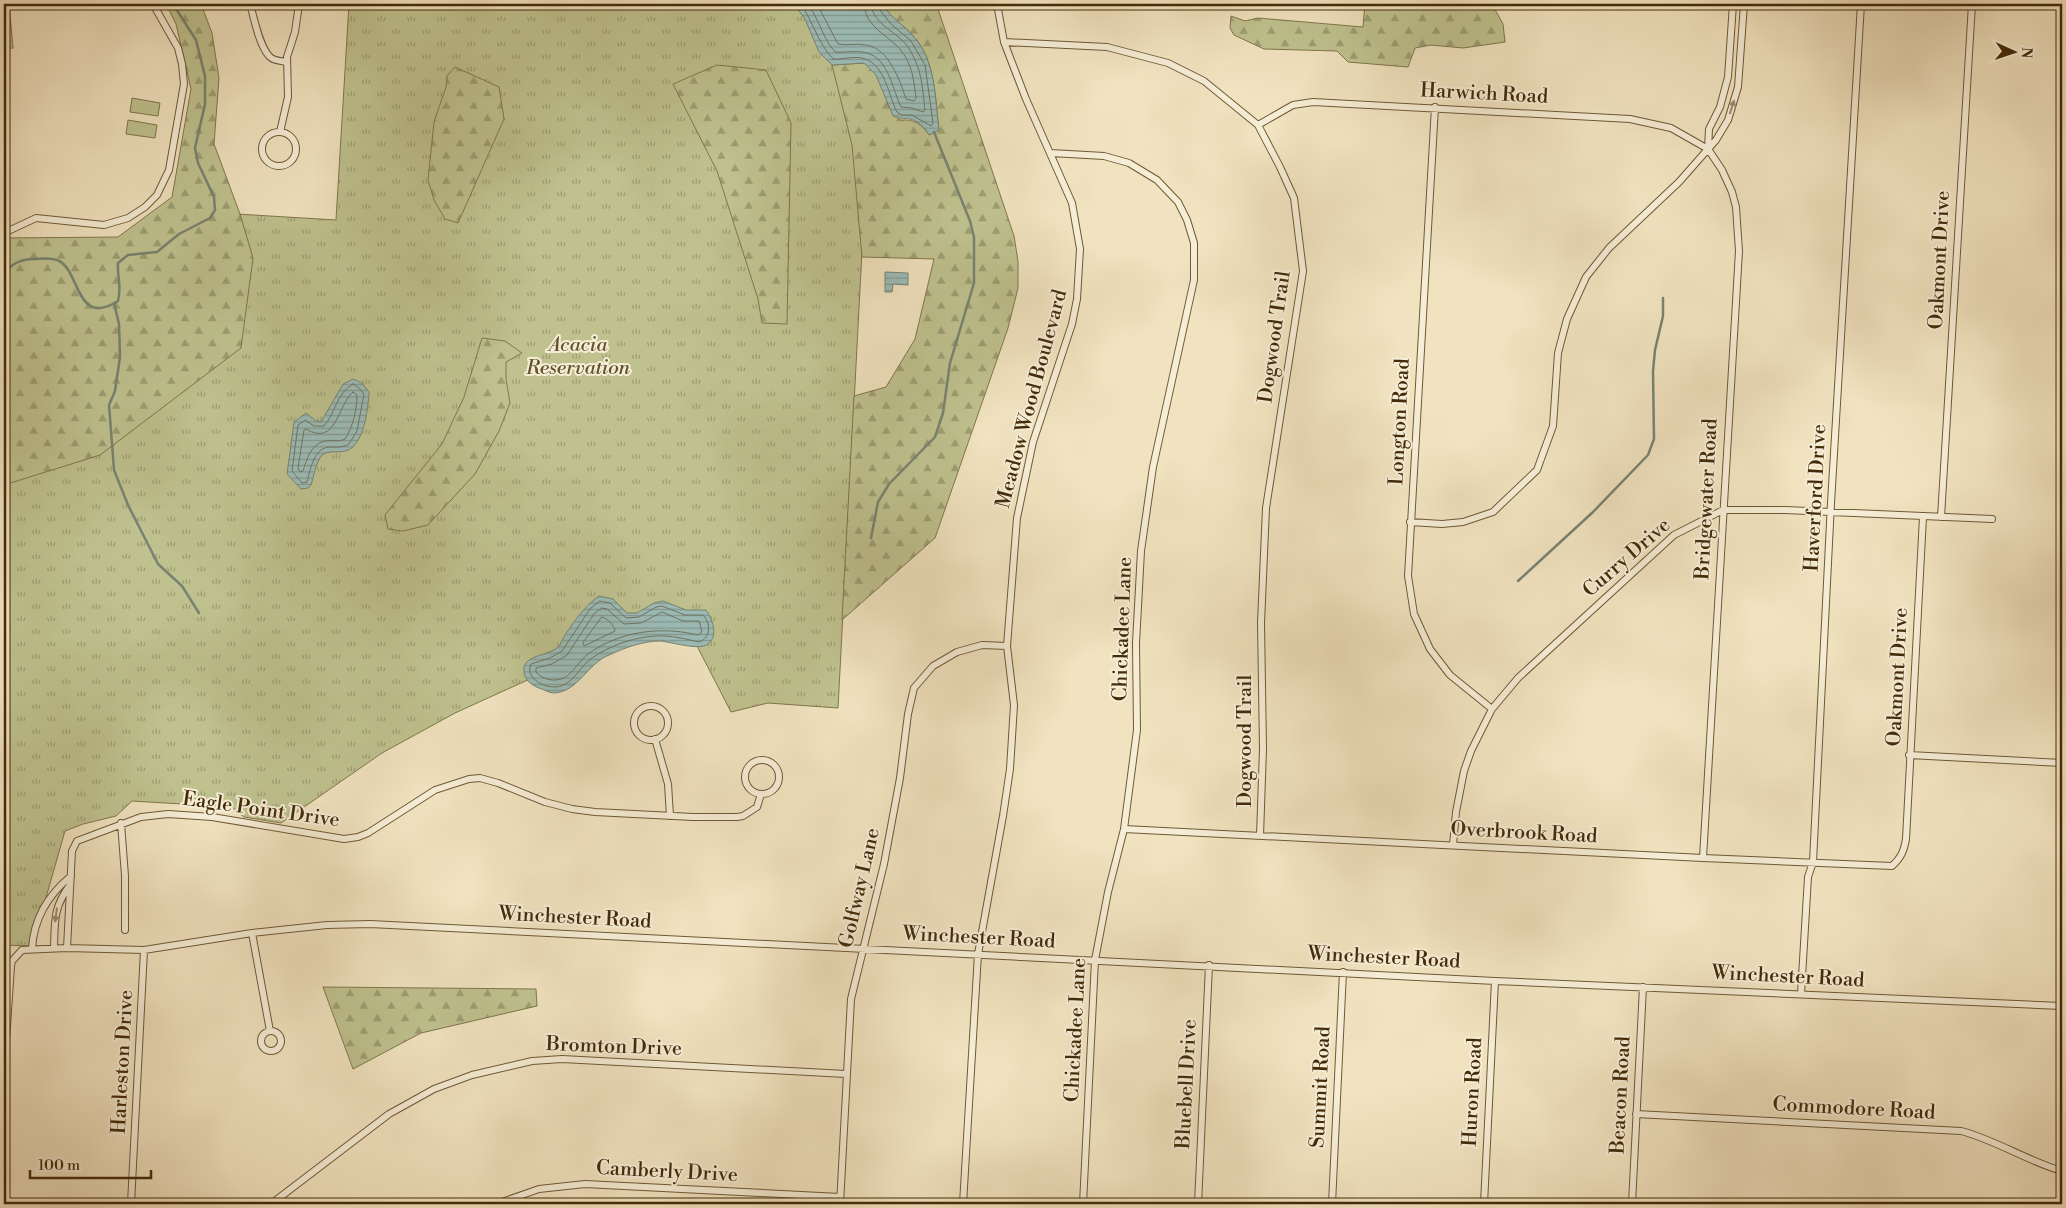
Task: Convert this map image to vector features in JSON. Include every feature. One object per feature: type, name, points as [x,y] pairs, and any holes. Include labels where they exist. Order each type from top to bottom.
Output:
[{"type":"street","points":[[4,233],[36,218],[104,225],[128,218],[145,207],[157,195],[169,170],[184,84],[178,48],[153,4]]},
{"type":"street","points":[[250,4],[262,45],[268,56],[274,60],[287,62]]},
{"type":"street","points":[[280,132],[288,97],[287,62],[295,32],[299,4]]},
{"type":"street","name":"Meadow Wood Boulevard","points":[[963,1204],[978,954],[1004,816],[1010,769],[1014,705],[1007,646],[1017,518],[1034,442],[1072,324],[1077,299],[1080,249],[1072,203],[1026,100],[1004,42],[997,4]]},
{"type":"street","points":[[1708,149],[1710,129],[1720,107],[1728,77],[1733,4]]},
{"type":"street","points":[[1410,522],[1442,524],[1464,522],[1493,512],[1537,470],[1553,426],[1558,354],[1567,319],[1586,277],[1608,248],[1679,182],[1716,140],[1728,120],[1738,87],[1744,4]]},
{"type":"street","name":"Haverford Drive","points":[[1801,994],[1808,877],[1813,862],[1831,512],[1861,4]]},
{"type":"street","name":"Oakmont Drive","points":[[1941,517],[1972,4]]},
{"type":"street","name":"Dogwood Trail","points":[[1004,42],[1107,47],[1168,62],[1204,82],[1258,125],[1294,198],[1303,271],[1266,508],[1261,623],[1263,749],[1260,836]]},
{"type":"street","name":"Harwich Road","points":[[1258,125],[1293,105],[1313,102],[1435,107],[1630,119],[1650,122],[1671,128],[1708,149]]},
{"type":"street","name":"Longton Road","points":[[1435,107],[1408,576],[1414,614],[1430,649],[1450,675],[1492,709]]},
{"type":"street","points":[[280,132],[290,136],[296,146],[294,157],[290,162],[280,166],[270,163],[263,155],[262,149],[266,139],[274,133],[280,132]]},
{"type":"street","name":"Bridgewater Road","points":[[1703,858],[1739,251],[1739,227],[1732,192],[1722,170],[1708,149]]},
{"type":"street","name":"Chickadee Lane","points":[[1051,153],[1104,156],[1129,163],[1156,180],[1178,202],[1187,220],[1194,243],[1194,280],[1153,467],[1141,551],[1136,644],[1137,730],[1124,829],[1108,892],[1095,960],[1083,1204]]},
{"type":"street","name":"Curry Drive","points":[[1453,845],[1456,812],[1464,771],[1470,751],[1492,709],[1518,678],[1674,535],[1723,510],[1785,510],[1992,519]]},
{"type":"street","name":"Oakmont Drive","points":[[1906,839],[1923,517]]},
{"type":"street","name":"Golfway Lane","points":[[840,1201],[846,1074],[852,999],[884,864],[900,778],[908,714],[914,688],[933,666],[957,652],[982,645],[1007,646]]},
{"type":"street","points":[[648,706],[661,709],[667,719],[666,730],[655,739],[643,737],[635,728],[634,721],[638,713],[648,706]]},
{"type":"street","points":[[655,739],[668,784],[670,816]]},
{"type":"street","points":[[1910,755],[2062,763]]},
{"type":"street","name":"Eagle Point Drive","points":[[766,761],[775,766],[779,779],[773,790],[761,794],[749,788],[746,775],[753,764],[766,761]]},
{"type":"street","name":"Eagle Point Drive","points":[[67,948],[72,851],[77,840],[141,816],[168,814],[212,817],[344,838],[358,837],[368,833],[435,790],[469,779],[480,778],[498,783],[545,802],[572,809],[670,816],[732,818],[743,816],[757,807],[761,794]]},
{"type":"street","points":[[121,823],[126,876],[125,930]]},
{"type":"street","name":"Overbrook Road","points":[[1124,829],[1892,866],[1899,860],[1904,850],[1906,839]]},
{"type":"street","points":[[4,1071],[12,961],[20,951],[32,948],[33,935],[43,905],[70,876]]},
{"type":"street","points":[[54,948],[56,911],[60,899],[70,885]]},
{"type":"street","name":"Winchester Road","points":[[32,948],[144,950],[252,933],[328,925],[370,924],[1209,965],[1495,981],[1643,986],[2062,1006]]},
{"type":"street","points":[[252,933],[270,1031]]},
{"type":"street","name":"Harleston Drive","points":[[131,1204],[144,950]]},
{"type":"street","name":"Bluebell Drive","points":[[1198,1204],[1209,965]]},
{"type":"street","name":"Summit Road","points":[[1332,1204],[1343,972]]},
{"type":"street","name":"Huron Road","points":[[1484,1204],[1495,981]]},
{"type":"street","name":"Beacon Road","points":[[1632,1204],[1643,986]]},
{"type":"street","name":"Bromton Drive","points":[[271,1204],[389,1114],[434,1089],[472,1075],[532,1061],[562,1059],[846,1074]]},
{"type":"street","name":"Commodore Road","points":[[1636,1114],[1961,1131],[1977,1135],[2038,1163],[2062,1170]]},
{"type":"street","name":"Camberly Drive","points":[[496,1204],[538,1189],[585,1184],[840,1201]]},
{"type":"green space","points":[[4,4],[9,4],[13,48],[4,49]]},
{"type":"green space","points":[[166,4],[201,4],[212,33],[219,78],[214,144],[240,214],[253,258],[241,348],[100,455],[4,485],[4,238],[118,237],[172,197],[191,89],[176,24]]},
{"type":"green space","name":"Acacia Reservation","points":[[349,4],[875,4],[838,708],[768,703],[731,712],[697,646],[640,629],[455,713],[382,753],[281,823],[244,817],[232,807],[132,801],[116,816],[83,824],[65,831],[35,936],[28,946],[4,945],[4,452],[170,210],[336,220]]},
{"type":"green space","points":[[882,4],[939,4],[938,9],[1014,236],[1018,261],[1018,288],[1008,328],[935,538],[842,620],[854,396],[886,387],[915,339],[934,259],[862,257],[852,145],[832,65],[864,63],[876,75],[888,105],[900,120],[909,120],[917,123],[929,135],[939,130],[933,81],[927,57],[914,37]]},
{"type":"green space","points":[[1365,4],[1436,4],[1440,7],[1451,4],[1492,4],[1503,24],[1505,42],[1463,48],[1431,45],[1415,48],[1408,67],[1348,62],[1337,51],[1264,49],[1234,35],[1230,28],[1231,16],[1245,21],[1258,18],[1363,27]]},
{"type":"green space","points":[[717,65],[766,70],[791,123],[787,324],[762,323],[758,299],[717,171],[673,84]]},
{"type":"green space","points":[[455,67],[499,87],[504,119],[458,223],[445,219],[434,200],[428,180],[434,122],[446,87],[447,76]]},
{"type":"green space","points":[[132,98],[160,103],[158,116],[130,112]]},
{"type":"green space","points":[[128,120],[157,125],[155,138],[126,134]]},
{"type":"green space","points":[[482,338],[505,341],[522,353],[506,362],[506,379],[510,403],[499,431],[475,474],[428,525],[403,531],[388,529],[385,515],[442,444],[464,397]]},
{"type":"green space","points":[[323,987],[536,989],[537,1006],[421,1033],[353,1069]]},
{"type":"water","points":[[794,4],[882,4],[914,37],[927,57],[933,81],[939,130],[929,135],[916,121],[893,116],[876,75],[864,63],[832,65],[819,52],[805,19]]},
{"type":"water","points":[[885,272],[908,273],[908,285],[893,284],[892,292],[885,292]]},
{"type":"water","points":[[353,379],[362,383],[369,392],[368,408],[361,435],[351,448],[345,451],[322,455],[311,485],[308,488],[301,489],[287,474],[294,422],[306,413],[316,421],[321,422],[343,384]]},
{"type":"water","points":[[599,596],[613,599],[627,613],[637,613],[654,603],[663,601],[686,610],[706,610],[712,622],[713,636],[708,644],[698,647],[660,641],[627,647],[602,659],[570,688],[562,691],[554,693],[531,684],[525,676],[525,664],[529,660],[558,647],[580,614]]},
{"type":"waterway","points":[[4,274],[10,267],[20,261],[46,258],[56,260],[66,267],[86,303],[94,308],[104,307],[118,301],[120,291],[118,263],[128,255],[157,252],[179,234],[210,218],[215,210],[214,197],[198,163],[195,148],[205,104],[205,76],[196,40],[173,4]]},
{"type":"waterway","points":[[871,538],[878,502],[889,484],[935,437],[943,413],[950,363],[974,283],[974,237],[970,221],[934,132]]},
{"type":"waterway","points":[[1518,581],[1593,512],[1648,455],[1654,439],[1653,371],[1655,350],[1663,316],[1663,298]]},
{"type":"waterway","points":[[114,303],[119,324],[120,357],[115,391],[109,405],[114,470],[128,505],[158,564],[182,586],[199,613]]}]
